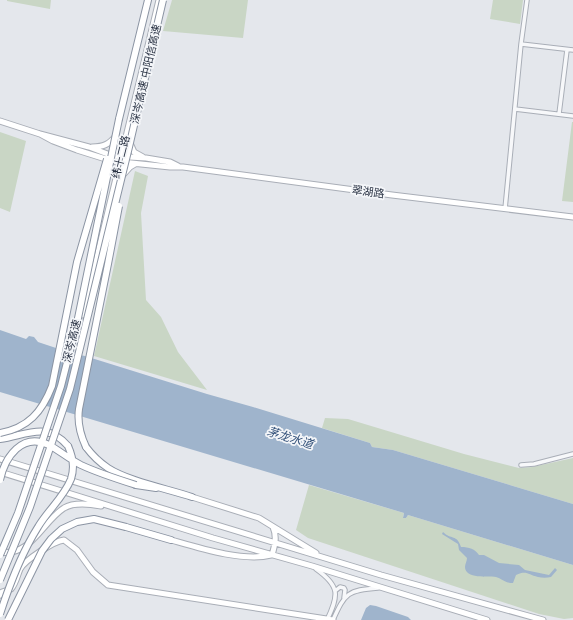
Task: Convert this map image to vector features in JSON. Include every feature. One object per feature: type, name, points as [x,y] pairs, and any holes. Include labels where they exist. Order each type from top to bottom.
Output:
[{"type":"highway","name":"深岑高速 中阳信高速","points":[[119,119],[149,0]]},
{"type":"highway","name":"深岑高速 中阳信高速","points":[[130,147],[163,0]]},
{"type":"highway","points":[[0,433],[15,429],[30,420],[40,411],[47,400],[52,386],[77,262],[119,119]]},
{"type":"highway","name":"深岑高速","points":[[0,555],[18,513],[61,386],[77,323],[119,119]]},
{"type":"highway","points":[[130,147],[79,409],[78,419],[80,434],[86,447],[93,456],[109,469],[130,478],[192,497]]},
{"type":"highway","name":"深岑高速","points":[[0,580],[30,507],[70,389],[130,147]]},
{"type":"highway","points":[[0,439],[33,431],[42,431],[52,434],[62,439],[68,446],[72,455],[74,466],[67,487],[45,516],[30,540],[12,578],[0,614]]},
{"type":"highway","points":[[0,480],[10,454],[19,446],[29,442],[38,442],[48,444],[79,464],[94,470],[146,488],[169,490]]},
{"type":"highway","points":[[8,620],[42,551],[51,539],[62,529],[77,522],[94,519],[171,540]]},
{"type":"street","points":[[89,290],[82,288],[149,0]]},
{"type":"street","name":"纬十二路","points":[[83,315],[158,0]]},
{"type":"street","points":[[505,209],[521,44],[527,0]]},
{"type":"street","points":[[521,44],[573,50]]},
{"type":"street","points":[[559,114],[567,50]]},
{"type":"street","points":[[515,109],[573,116]]},
{"type":"street","name":"翠湖路","points":[[0,121],[40,134],[90,147],[119,163],[170,167],[178,166],[573,218]]},
{"type":"street","points":[[127,131],[134,152],[146,158]]},
{"type":"street","points":[[90,147],[101,147],[108,144],[118,133]]},
{"type":"street","name":"翠湖路","points":[[40,134],[53,141],[92,155],[112,158],[146,158],[170,162],[178,166]]},
{"type":"street","points":[[92,155],[102,160],[105,166],[103,198]]},
{"type":"street","points":[[114,186],[130,167],[135,164]]},
{"type":"street","points":[[521,465],[534,464],[573,454]]},
{"type":"street","points":[[0,459],[322,557],[542,620]]},
{"type":"street","points":[[0,472],[487,620]]},
{"type":"street","points":[[192,497],[253,515],[272,524],[322,557]]},
{"type":"street","points":[[0,552],[7,553],[20,549],[34,540],[65,507],[81,504],[118,508]]},
{"type":"street","points":[[272,524],[276,542],[272,555]]},
{"type":"street","points":[[0,595],[2,592],[11,589],[24,563],[59,540],[64,540],[77,550],[93,572],[108,585],[320,617],[330,620]]},
{"type":"street","points":[[171,540],[202,548],[249,557],[272,555]]},
{"type":"street","points":[[312,566],[331,581],[335,591],[335,605],[330,620]]},
{"type":"street","points":[[330,620],[344,598],[345,591],[343,587],[340,587],[335,591]]},
{"type":"street","points":[[344,598],[357,590],[381,588]]},
{"type":"green space","points":[[7,0],[51,0],[50,9]]},
{"type":"green space","points":[[172,0],[248,0],[243,38],[163,31]]},
{"type":"green space","points":[[493,0],[523,0],[520,24],[490,19]]},
{"type":"green space","points":[[573,122],[573,202],[562,201]]},
{"type":"green space","points":[[0,132],[26,141],[10,212],[0,208]]},
{"type":"green space","points":[[135,171],[148,176],[141,213],[146,300],[161,317],[178,352],[207,390],[94,356]]},
{"type":"green space","points":[[325,418],[348,419],[464,454],[519,468],[532,467],[573,458],[573,504],[393,450],[372,447],[370,443],[322,428]]},
{"type":"green space","points":[[309,485],[404,513],[403,517],[406,518],[408,515],[573,565],[573,618],[564,619],[539,614],[308,538],[296,530]]},
{"type":"water","name":"茅龙水道","points":[[0,330],[26,339],[29,336],[34,337],[38,342],[61,351],[66,357],[80,355],[85,356],[370,443],[372,447],[393,450],[573,504],[573,565],[408,515],[406,518],[403,518],[404,513],[0,392]]},
{"type":"water","points":[[443,532],[458,540],[461,547],[472,549],[479,555],[484,555],[499,563],[519,565],[525,570],[549,575],[555,568],[557,570],[551,577],[548,578],[525,573],[516,575],[513,583],[496,577],[473,575],[466,571],[465,566],[467,558],[459,550],[458,544],[442,534]]},
{"type":"water","points":[[370,605],[408,617],[411,620],[361,620],[366,608]]}]
